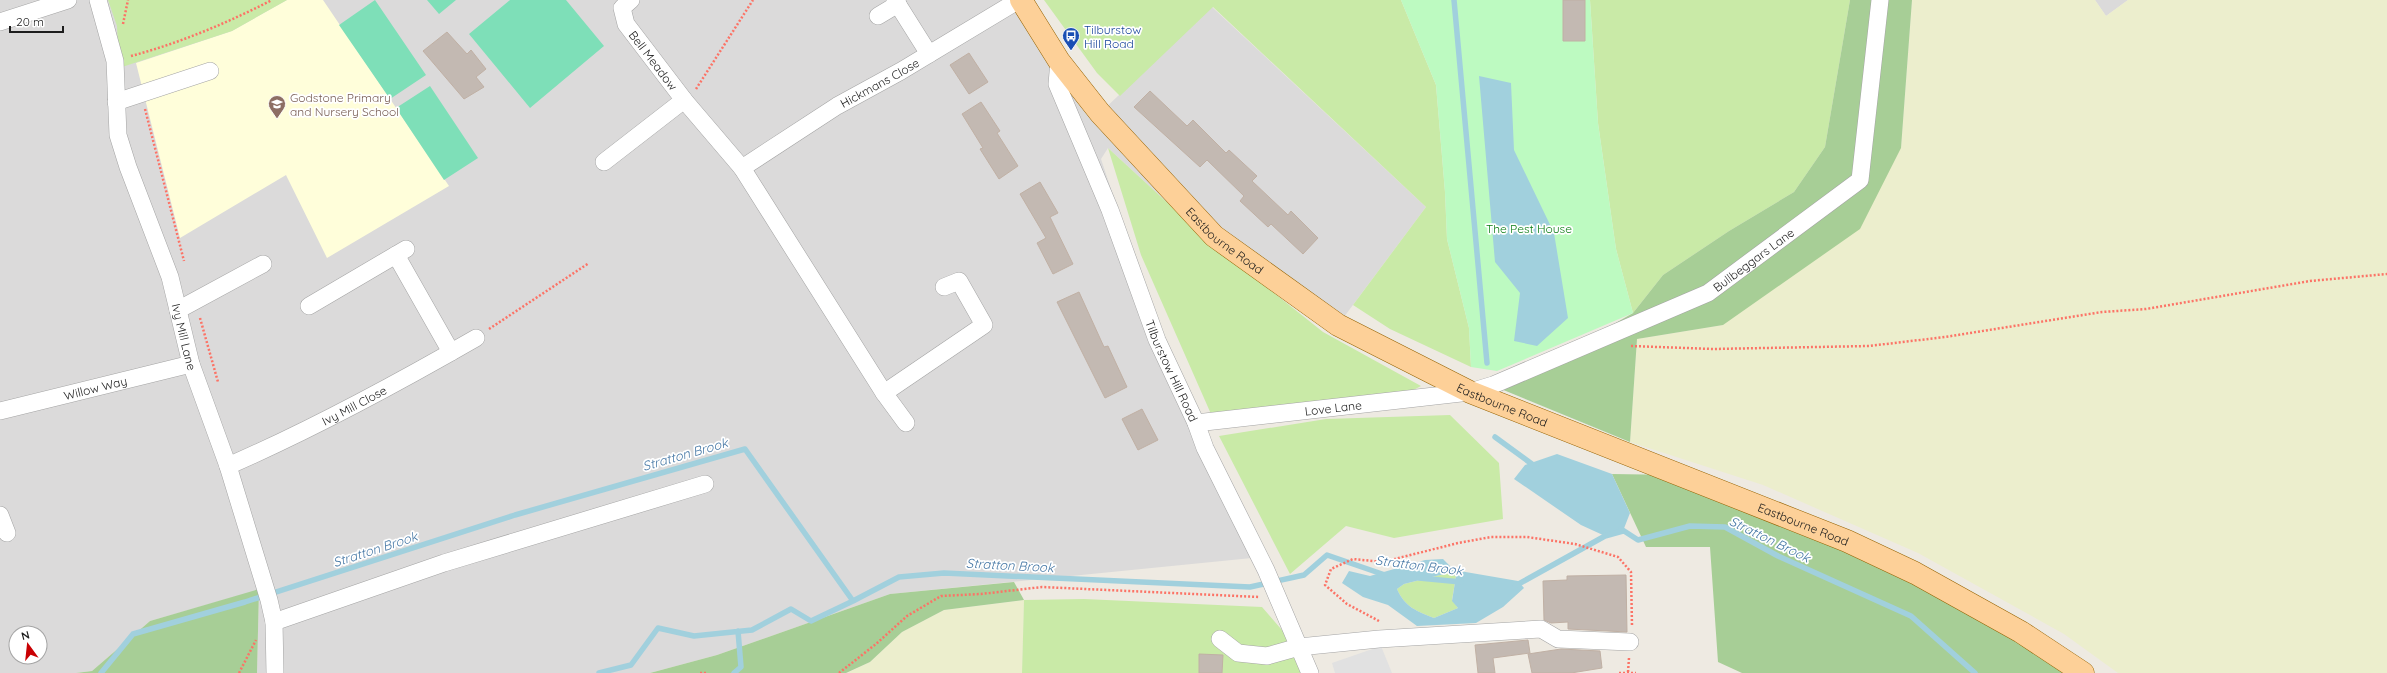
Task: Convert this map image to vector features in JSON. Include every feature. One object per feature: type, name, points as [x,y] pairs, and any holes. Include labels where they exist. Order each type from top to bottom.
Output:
[{"type":"main road","name":"Eastbourne Road","points":[[1020,0],[1059,61],[1100,113],[1214,236],[1338,325],[1470,392],[1847,541],[1915,573],[2020,632],[2083,673]]},
{"type":"street","points":[[0,22],[68,0]]},
{"type":"street","name":"Ivy Mill Lane","points":[[98,0],[115,61],[116,102],[120,142],[170,276],[191,364],[228,466],[267,594],[274,622],[275,673]]},
{"type":"street","name":"Bell Meadow","points":[[631,0],[622,8],[626,24],[684,100],[742,168],[884,393]]},
{"type":"street","name":"Hickmans Close","points":[[742,168],[837,106],[1020,0]]},
{"type":"street","name":"Bullbeggars Lane","points":[[1470,392],[1492,386],[1708,293],[1860,180],[1880,0]]},
{"type":"street","points":[[878,16],[897,2],[929,54]]},
{"type":"street","name":"Tilburstow Hill Road","points":[[1059,61],[1057,84],[1110,210],[1157,340],[1196,423],[1205,448],[1273,586],[1310,673]]},
{"type":"street","points":[[116,102],[210,71]]},
{"type":"street","name":"Bell Meadow","points":[[604,162],[684,100]]},
{"type":"street","points":[[309,306],[401,252],[451,352]]},
{"type":"street","points":[[178,310],[263,264]]},
{"type":"street","points":[[906,423],[884,393],[984,325],[959,281],[944,287]]},
{"type":"street","name":"Ivy Mill Close","points":[[228,466],[280,443],[476,338]]},
{"type":"street","name":"Willow Way","points":[[0,411],[191,364]]},
{"type":"street","name":"Love Lane","points":[[1196,423],[1470,392]]},
{"type":"street","points":[[274,622],[444,562],[705,484]]},
{"type":"street","points":[[0,515],[7,533]]},
{"type":"street","points":[[1220,639],[1238,653],[1267,656],[1299,647],[1349,649],[1541,629],[1558,639],[1630,642]]},
{"type":"path","points":[[132,64],[130,57],[157,49],[230,21],[272,0]]},
{"type":"path","points":[[684,100],[694,94],[753,0]]},
{"type":"path","points":[[141,94],[185,265]]},
{"type":"path","points":[[476,338],[589,263]]},
{"type":"path","points":[[1596,341],[1616,345],[1712,349],[1869,346],[1945,337],[2102,312],[2146,309],[2310,281],[2387,274]]},
{"type":"path","points":[[195,301],[220,389]]},
{"type":"path","points":[[1386,625],[1347,604],[1325,585],[1331,569],[1353,559],[1383,562],[1458,543],[1491,537],[1527,537],[1575,544],[1618,556],[1631,572],[1633,624],[1628,672]]},
{"type":"path","points":[[839,673],[876,644],[907,616],[941,596],[981,594],[1042,587],[1182,593],[1233,597],[1273,586]]},
{"type":"path","points":[[700,673],[707,673]]},
{"type":"path","points":[[1619,673],[1636,673]]},
{"type":"shaded area","points":[[0,0],[1021,0],[1100,113],[1212,7],[1426,207],[1338,325],[1210,242],[1108,148],[1101,159],[1160,336],[1262,557],[890,594],[717,655],[650,673],[257,673],[259,590],[150,621],[92,671],[76,673],[0,673]]},
{"type":"shaded area","name":"Godstone Primary and Nursery School","points":[[287,0],[323,0],[449,186],[327,258],[286,175],[180,238],[136,63],[232,31]]},
{"type":"shaded area","points":[[1912,0],[2095,0],[2106,16],[2128,0],[2387,0],[2387,673],[2118,673],[2064,634],[1918,553],[1763,485],[1630,442],[1637,339],[1723,325],[1901,148]]},
{"type":"shaded area","points":[[2095,0],[2128,0],[2106,16]]},
{"type":"shaded area","points":[[1024,600],[1022,673],[847,673],[870,662],[902,632],[944,610]]},
{"type":"shaded area","points":[[1381,646],[1392,673],[1335,673],[1332,663]]},
{"type":"green space","points":[[108,0],[287,0],[232,31],[119,68],[117,26]]},
{"type":"green space","points":[[375,0],[426,75],[390,99],[339,25]]},
{"type":"green space","points":[[427,0],[456,0],[439,14]]},
{"type":"green space","points":[[510,0],[566,0],[604,46],[530,108],[469,34]]},
{"type":"green space","points":[[1044,0],[1401,0],[1436,85],[1445,192],[1447,239],[1469,328],[1471,367],[1390,329],[1353,305],[1426,207],[1213,7],[1120,96],[1097,73]]},
{"type":"green space","name":"The Pest House","points":[[1401,0],[1590,0],[1598,123],[1616,249],[1633,313],[1497,371],[1471,367],[1469,328],[1447,239],[1445,192],[1436,85]]},
{"type":"green space","points":[[1590,0],[1850,0],[1825,147],[1794,192],[1729,231],[1663,275],[1633,313],[1616,249],[1598,123]]},
{"type":"green space","points":[[1850,0],[1912,0],[1901,148],[1860,229],[1723,325],[1637,339],[1630,442],[1501,389],[1633,313],[1663,275],[1729,231],[1794,192],[1825,147]]},
{"type":"green space","points":[[430,86],[478,158],[444,180],[396,108]]},
{"type":"green space","points":[[1108,148],[1210,242],[1323,332],[1421,386],[1408,393],[1211,414],[1141,255]]},
{"type":"green space","points":[[1450,415],[1499,463],[1503,519],[1394,538],[1346,526],[1290,574],[1219,436],[1326,419]]},
{"type":"green space","points":[[1612,474],[1676,475],[1776,512],[2083,673],[1742,673],[1718,662],[1710,547],[1646,547]]},
{"type":"green space","points":[[1448,573],[1456,576],[1452,600],[1458,608],[1434,618],[1412,608],[1407,604],[1397,589],[1404,584]]},
{"type":"green space","points":[[1014,582],[1024,600],[944,610],[902,632],[870,662],[846,673],[650,673],[717,655],[890,594]]},
{"type":"green space","points":[[259,589],[257,673],[76,673],[92,671],[150,621]]},
{"type":"green space","points":[[1084,599],[1262,607],[1288,637],[1301,673],[1022,673],[1024,600]]},
{"type":"water","points":[[1479,76],[1511,83],[1514,150],[1554,233],[1568,318],[1537,346],[1514,341],[1520,293],[1495,262]]},
{"type":"water","points":[[1557,454],[1612,474],[1630,513],[1623,531],[1605,536],[1581,525],[1514,479],[1525,465]]},
{"type":"water","points":[[1443,559],[1454,570],[1518,581],[1524,588],[1503,607],[1476,623],[1417,626],[1388,605],[1363,597],[1342,583],[1349,571],[1370,576],[1425,560]],"holes":[[[1448,573],[1456,576],[1452,601],[1458,608],[1434,618],[1412,608],[1407,604],[1397,589],[1404,584]]]},
{"type":"building","points":[[1563,0],[1585,0],[1585,41],[1563,41]]},
{"type":"building","points":[[447,32],[467,54],[471,50],[486,69],[476,77],[484,87],[464,99],[423,51]]},
{"type":"building","points":[[969,53],[988,82],[969,94],[950,65]]},
{"type":"building","points":[[1150,91],[1187,126],[1193,120],[1226,153],[1229,150],[1257,176],[1252,181],[1288,215],[1291,211],[1318,238],[1303,254],[1271,224],[1268,227],[1240,201],[1244,196],[1207,160],[1200,167],[1134,107]]},
{"type":"building","points":[[981,102],[1000,131],[997,133],[1018,166],[999,179],[980,149],[983,148],[962,114]]},
{"type":"building","points":[[1040,182],[1058,213],[1050,217],[1073,264],[1053,274],[1037,243],[1046,238],[1020,194]]},
{"type":"building","points":[[1079,292],[1104,347],[1108,346],[1127,387],[1105,398],[1057,302]]},
{"type":"building","points":[[1142,409],[1158,440],[1138,450],[1122,419]]},
{"type":"building","points":[[1626,575],[1627,632],[1568,629],[1568,622],[1551,623],[1544,620],[1543,581],[1567,580],[1567,576]]},
{"type":"building","points":[[1528,640],[1530,653],[1493,658],[1495,673],[1478,673],[1475,645]]},
{"type":"building","points":[[1561,649],[1600,651],[1602,668],[1571,673],[1532,673],[1528,654]]},
{"type":"building","points":[[1199,654],[1223,655],[1222,673],[1199,673]]},
{"type":"waterway","points":[[1454,0],[1487,363]]},
{"type":"waterway","points":[[1495,437],[1536,467]]},
{"type":"waterway","name":"Stratton Brook","points":[[101,673],[133,634],[245,602],[515,515],[745,449],[853,601],[899,577],[944,573],[1250,587],[1304,575],[1327,555],[1385,575]]},
{"type":"waterway","name":"Stratton Brook","points":[[1621,529],[1638,540],[1690,526],[1725,527],[1778,556],[1911,616],[1975,673]]},
{"type":"waterway","name":"Stratton Brook","points":[[1515,586],[1605,536],[1623,531]]},
{"type":"waterway","name":"Stratton Brook","points":[[1419,578],[1461,582]]},
{"type":"waterway","points":[[599,673],[631,665],[658,628],[694,636],[752,630],[791,609],[811,621],[853,601]]},
{"type":"waterway","points":[[734,673],[741,667],[738,631]]},
{"type":"place","name":"Tilburstow Hill Road","points":[[1071,51]]},
{"type":"place","name":"Godstone Primary and Nursery School","points":[[277,119]]}]
